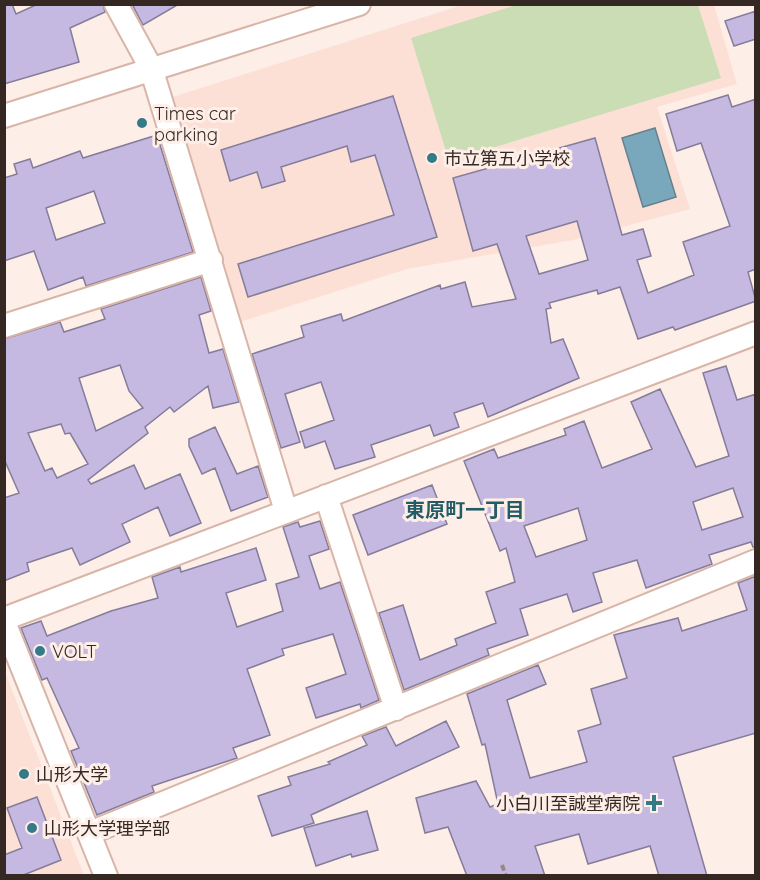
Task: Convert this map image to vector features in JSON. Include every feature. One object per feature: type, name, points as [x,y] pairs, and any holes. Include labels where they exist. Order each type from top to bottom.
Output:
[{"type":"street","points":[[116,4],[151,68],[286,511]]},
{"type":"street","points":[[4,116],[359,4]]},
{"type":"street","points":[[4,326],[211,260]]},
{"type":"street","points":[[106,876],[4,621],[286,511],[756,333]]},
{"type":"street","points":[[326,496],[396,709]]},
{"type":"street","points":[[90,833],[756,561]]},
{"type":"path","points":[[502,865],[506,876]]},
{"type":"shaded area","name":"市立第五小学校","points":[[465,4],[714,5],[737,84],[657,107],[690,209],[573,240],[407,269],[240,322],[173,97]]},
{"type":"shaded area","name":"山形大学","points":[[5,672],[84,875],[5,875]]},
{"type":"green space","points":[[520,4],[698,5],[721,78],[449,161],[411,38]]},
{"type":"water","points":[[655,128],[676,197],[643,207],[622,138]]},
{"type":"building","points":[[4,4],[12,4],[16,14],[38,4],[103,4],[105,12],[70,28],[79,62],[4,84]]},
{"type":"building","points":[[132,4],[179,4],[143,25]]},
{"type":"building","points":[[756,11],[756,39],[734,46],[725,21]]},
{"type":"building","points":[[728,95],[732,107],[756,99],[756,269],[748,272],[756,301],[675,330],[673,327],[638,339],[620,287],[598,294],[597,290],[549,303],[551,308],[546,309],[551,343],[563,339],[579,378],[488,417],[483,403],[454,413],[459,427],[434,436],[430,425],[371,445],[375,457],[335,469],[325,441],[305,448],[300,432],[334,420],[321,382],[285,394],[300,442],[281,448],[252,354],[304,337],[301,326],[341,314],[343,321],[440,285],[441,289],[465,282],[472,307],[516,299],[497,244],[473,251],[453,178],[595,138],[622,235],[643,229],[651,256],[637,260],[648,293],[694,275],[683,242],[730,226],[701,143],[677,151],[666,114]],"holes":[[[577,221],[588,260],[539,274],[526,236]]]},
{"type":"building","points":[[393,96],[437,237],[248,297],[238,264],[394,215],[375,155],[351,162],[347,146],[281,167],[285,181],[262,188],[257,172],[230,181],[221,150]]},
{"type":"building","points":[[157,135],[193,252],[86,286],[83,277],[48,290],[34,251],[4,261],[4,178],[17,174],[14,164],[30,159],[33,168],[80,151],[83,158]],"holes":[[[94,191],[105,223],[56,240],[46,208]]]},
{"type":"building","points":[[201,277],[211,311],[199,315],[209,353],[223,349],[239,402],[213,408],[208,386],[174,412],[170,407],[145,427],[148,433],[88,480],[91,484],[134,465],[145,489],[180,474],[201,523],[170,536],[158,507],[122,524],[130,542],[80,565],[72,548],[27,563],[29,571],[4,581],[4,498],[19,493],[4,459],[4,339],[60,322],[64,332],[105,319],[101,309]],"holes":[[[120,365],[129,391],[143,408],[96,431],[79,378]],[[61,424],[65,434],[70,433],[88,464],[57,478],[52,468],[45,471],[28,433]]]},
{"type":"building","points":[[726,366],[737,400],[756,394],[756,547],[753,547],[751,542],[709,555],[712,564],[646,588],[637,560],[593,573],[602,602],[573,612],[567,594],[520,609],[528,635],[487,649],[489,655],[404,690],[379,613],[403,605],[420,660],[457,645],[455,639],[496,623],[486,592],[515,582],[506,548],[500,551],[464,461],[494,449],[498,458],[566,435],[564,429],[584,421],[602,468],[652,449],[631,402],[660,389],[696,467],[729,456],[703,373]],"holes":[[[733,488],[743,517],[702,530],[693,502]],[[578,508],[587,540],[536,557],[524,526]]]},
{"type":"building","points":[[215,427],[237,474],[258,466],[268,497],[231,511],[215,468],[202,474],[189,446],[189,439]]},
{"type":"building","points":[[432,485],[447,524],[368,555],[353,515]]},
{"type":"building","points":[[320,521],[329,549],[309,556],[320,589],[340,582],[379,700],[361,708],[360,704],[316,718],[306,688],[346,674],[333,634],[282,649],[284,655],[247,669],[270,735],[233,748],[237,758],[152,786],[154,792],[97,815],[71,751],[79,748],[47,678],[42,680],[21,628],[41,621],[47,636],[111,611],[158,598],[152,577],[180,567],[181,572],[256,548],[266,580],[226,593],[237,627],[283,611],[276,584],[299,577],[283,527],[298,522],[300,527]]},
{"type":"building","points":[[756,576],[756,733],[673,757],[707,876],[659,876],[650,846],[588,864],[579,834],[535,846],[545,876],[467,876],[448,827],[425,833],[416,798],[476,781],[490,807],[498,804],[485,744],[482,745],[467,694],[538,665],[546,684],[507,700],[530,778],[587,762],[578,731],[601,724],[591,689],[627,678],[614,635],[678,618],[682,631],[747,610],[738,583]]},
{"type":"building","points":[[446,721],[459,747],[311,815],[314,823],[272,836],[258,796],[291,785],[288,777],[330,764],[328,762],[367,745],[362,736],[386,727],[396,746]]},
{"type":"building","name":"山形大学理学部","points":[[37,797],[61,860],[21,876],[4,876],[4,855],[22,848],[7,808]]},
{"type":"building","points":[[367,811],[378,850],[352,857],[351,854],[316,866],[304,828]]},
{"type":"place","name":"Times car parking","points":[[142,123]]},
{"type":"place","name":"市立第五小学校","points":[[432,158]]},
{"type":"place","name":"VOLT","points":[[40,651]]},
{"type":"place","name":"山形大学","points":[[24,774]]},
{"type":"place","name":"小白川至誠堂病院","points":[[654,803]]},
{"type":"place","name":"山形大学理学部","points":[[32,828]]},
{"type":"district","name":"東原町一丁目","points":[[465,509]]}]
